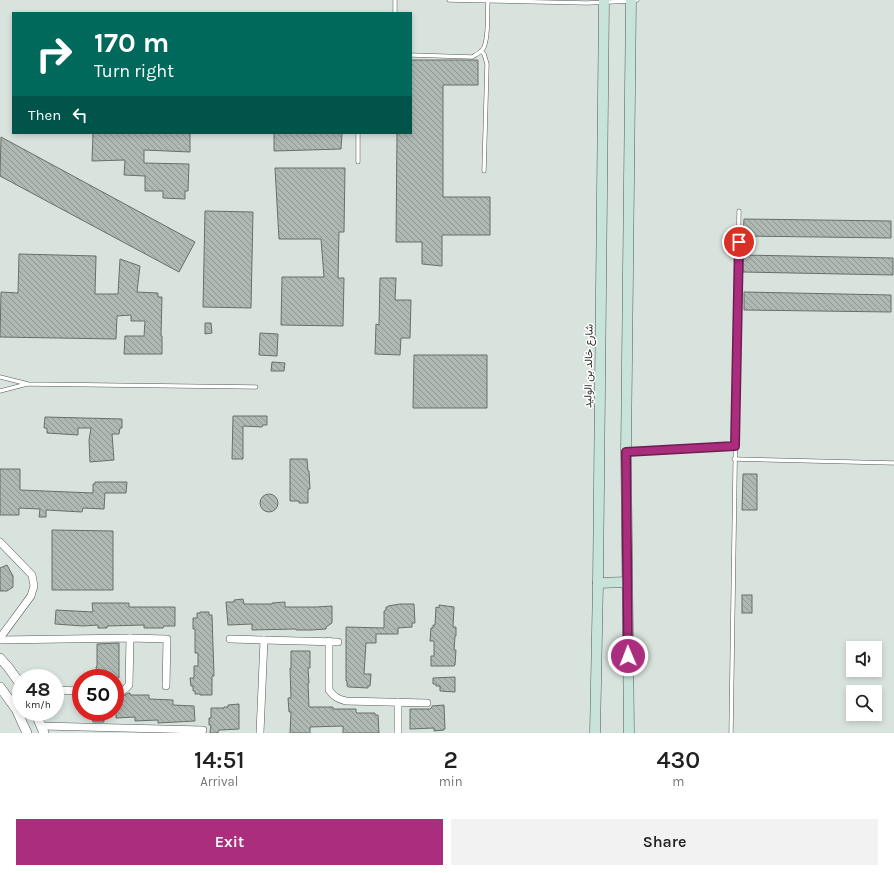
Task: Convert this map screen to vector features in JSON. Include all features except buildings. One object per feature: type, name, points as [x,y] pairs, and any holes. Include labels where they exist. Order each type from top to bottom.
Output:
[{"type":"main road","points":[[628,733],[626,452],[633,0]]},
{"type":"main road","name":"شارع خالد بن الوليد","points":[[595,733],[604,1]]},
{"type":"main road","points":[[598,583],[627,582]]},
{"type":"street","points":[[0,542],[32,575],[34,586],[31,596],[0,639]]},
{"type":"street","points":[[124,690],[129,685],[130,638]]},
{"type":"street","points":[[0,639],[167,639],[166,686]]},
{"type":"street","points":[[230,639],[338,642]]},
{"type":"street","points":[[260,733],[264,640]]},
{"type":"street","points":[[329,642],[329,690],[333,696],[346,701],[427,703]]},
{"type":"street","points":[[0,658],[12,673]]},
{"type":"street","points":[[0,687],[16,709],[27,733]]},
{"type":"street","points":[[398,702],[398,733]]},
{"type":"street","points":[[43,730],[203,730]]},
{"type":"lane","points":[[395,0],[395,12]]},
{"type":"lane","points":[[449,0],[633,0]]},
{"type":"lane","points":[[412,55],[472,57],[481,51],[486,40],[488,1]]},
{"type":"lane","points":[[481,51],[484,54],[487,64],[484,171]]},
{"type":"lane","points":[[358,134],[358,162]]},
{"type":"lane","points":[[731,733],[739,210]]},
{"type":"lane","points":[[0,377],[28,384],[256,387]]},
{"type":"lane","points":[[0,391],[28,384]]},
{"type":"lane","points":[[626,452],[735,446]]},
{"type":"lane","points":[[734,460],[894,463]]},
{"type":"route","points":[[628,656],[626,452],[735,446],[739,242]]}]
